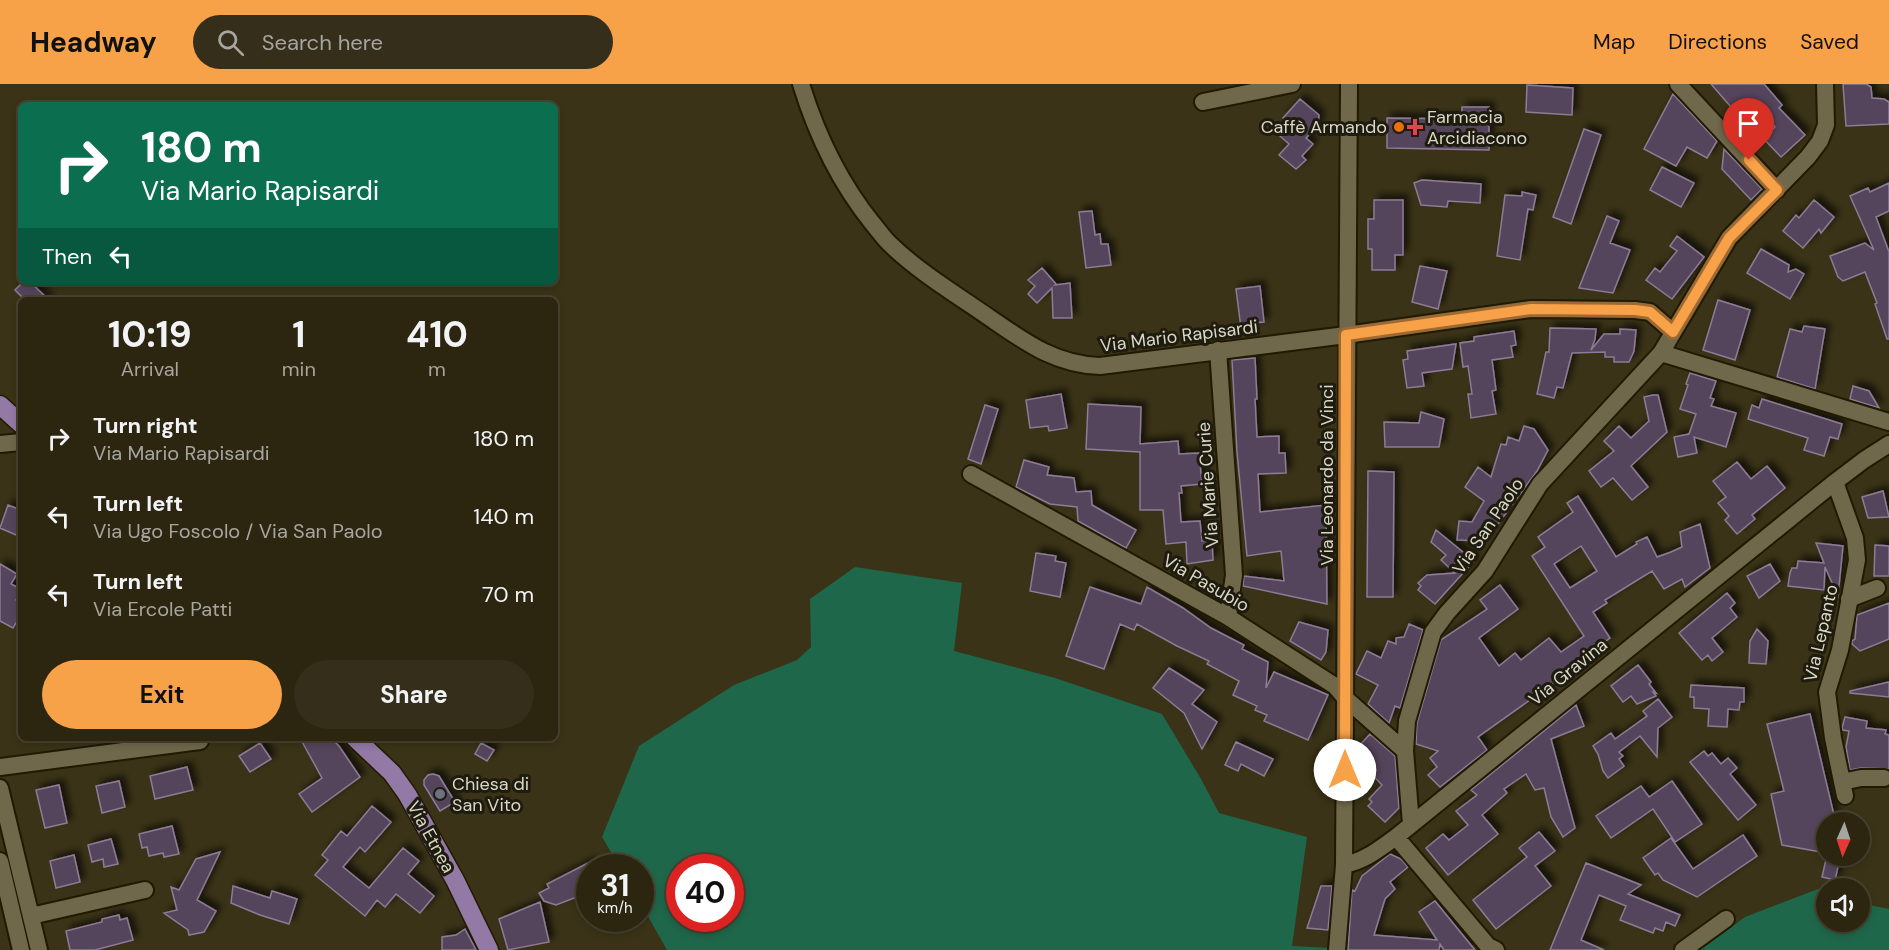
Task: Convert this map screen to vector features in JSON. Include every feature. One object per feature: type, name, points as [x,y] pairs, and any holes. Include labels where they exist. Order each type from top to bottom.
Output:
[{"type":"main road","points":[[0,405],[18,421]]},
{"type":"main road","name":"Via Etnea","points":[[358,741],[392,773],[407,794],[455,880],[489,950]]},
{"type":"street","points":[[1203,102],[1292,84]]},
{"type":"street","name":"Via Leonardo da Vinci","points":[[1344,865],[1349,84]]},
{"type":"street","points":[[1678,84],[1774,193]]},
{"type":"street","name":"Via San Paolo","points":[[1412,824],[1405,751],[1407,721],[1433,632],[1485,571],[1540,484],[1661,353],[1729,238],[1808,157],[1820,141],[1826,125],[1826,84]]},
{"type":"street","name":"Via Mario Rapisardi","points":[[802,89],[834,168],[858,206],[890,245],[937,282],[1029,344],[1062,360],[1084,366],[1100,366],[1531,309],[1650,312],[1673,332]]},
{"type":"street","name":"Via Marie Curie","points":[[1218,350],[1234,575],[1228,617]]},
{"type":"street","points":[[1661,353],[1884,420],[1882,437],[1884,447]]},
{"type":"street","points":[[0,444],[18,442]]},
{"type":"street","name":"Via Gravina","points":[[1344,865],[1369,857],[1396,837],[1835,482],[1884,447]]},
{"type":"street","name":"Via Pasubio","points":[[971,474],[1228,617],[1335,686],[1345,698],[1405,751]]},
{"type":"street","name":"Via Lepanto","points":[[1835,482],[1857,548],[1857,560],[1840,650],[1827,692],[1833,738],[1844,789],[1861,778],[1884,778]]},
{"type":"street","points":[[1849,599],[1877,588]]},
{"type":"street","points":[[0,767],[200,741]]},
{"type":"street","points":[[0,788],[39,950]]},
{"type":"street","points":[[1396,837],[1488,946],[1497,950]]},
{"type":"street","points":[[0,861],[21,950]]},
{"type":"street","points":[[1337,950],[1344,865]]},
{"type":"street","points":[[31,916],[145,890]]},
{"type":"street","points":[[1683,950],[1726,919]]},
{"type":"green space","points":[[855,567],[962,583],[954,651],[1055,678],[1162,714],[1219,813],[1307,837],[1292,946],[1330,948],[1330,950],[667,950],[654,927],[654,854],[612,854],[602,837],[639,746],[734,685],[797,660],[811,647],[810,599]]},
{"type":"green space","points":[[1816,890],[1816,932],[1870,932],[1870,905],[1889,909],[1889,950],[1700,950],[1745,917]]},
{"type":"building","points":[[1711,84],[1764,84],[1782,105],[1779,108],[1805,135],[1781,157],[1763,138],[1775,127],[1760,109],[1744,122]]},
{"type":"building","points":[[1843,84],[1866,84],[1871,87],[1872,98],[1889,102],[1889,124],[1846,126]]},
{"type":"building","points":[[1527,85],[1573,88],[1572,115],[1526,112]]},
{"type":"building","points":[[1673,94],[1717,141],[1707,158],[1687,147],[1676,166],[1644,149]]},
{"type":"building","points":[[1300,99],[1319,115],[1318,126],[1306,138],[1313,144],[1302,156],[1306,160],[1296,169],[1279,155],[1289,144],[1280,136],[1290,124],[1283,118]]},
{"type":"building","points":[[1462,107],[1489,107],[1489,150],[1387,148],[1387,118],[1462,119]]},
{"type":"building","points":[[1584,129],[1601,135],[1571,224],[1553,217]]},
{"type":"building","points":[[1724,149],[1762,189],[1751,200],[1722,169]]},
{"type":"building","points":[[1662,167],[1694,183],[1681,207],[1650,190]]},
{"type":"building","points":[[1422,180],[1481,184],[1480,203],[1448,201],[1447,207],[1421,205],[1414,183]]},
{"type":"building","points":[[1889,183],[1889,211],[1876,217],[1889,252],[1889,339],[1887,339],[1865,272],[1843,281],[1838,277],[1830,256],[1865,243],[1874,250],[1850,196],[1868,188],[1870,192]]},
{"type":"building","points":[[1522,192],[1536,195],[1533,210],[1528,209],[1520,260],[1497,256],[1505,195],[1522,196]]},
{"type":"building","points":[[1374,200],[1403,200],[1403,255],[1395,255],[1395,270],[1372,270],[1372,249],[1368,249],[1368,219],[1374,219]]},
{"type":"building","points":[[1814,200],[1834,217],[1821,233],[1819,229],[1803,248],[1783,231],[1796,215],[1799,218]]},
{"type":"building","points":[[1092,211],[1095,235],[1100,234],[1101,244],[1108,244],[1111,265],[1086,268],[1079,212]]},
{"type":"building","points":[[1607,216],[1619,221],[1610,243],[1630,250],[1613,293],[1579,288]]},
{"type":"building","points":[[1677,236],[1704,257],[1672,299],[1646,280],[1655,268],[1660,272],[1677,251],[1670,246]]},
{"type":"building","points":[[1761,249],[1789,265],[1788,272],[1796,269],[1804,274],[1790,299],[1747,273]]},
{"type":"building","points":[[1420,266],[1447,271],[1438,309],[1412,302]]},
{"type":"building","points":[[1042,268],[1055,285],[1070,283],[1072,318],[1053,318],[1052,288],[1037,303],[1028,294],[1035,286],[1028,280]]},
{"type":"building","points":[[20,285],[33,285],[46,297],[22,297],[15,290]]},
{"type":"building","points":[[1260,286],[1264,322],[1254,323],[1255,327],[1241,328],[1236,289]]},
{"type":"building","points":[[1718,300],[1750,310],[1735,360],[1703,350]]},
{"type":"building","points":[[1804,326],[1825,329],[1815,389],[1777,377],[1790,329],[1802,332]]},
{"type":"building","points":[[1550,328],[1596,329],[1591,350],[1604,334],[1620,334],[1620,329],[1636,330],[1634,351],[1629,362],[1614,362],[1614,357],[1605,357],[1605,352],[1572,353],[1563,388],[1557,387],[1554,398],[1537,394],[1546,352],[1549,352]]},
{"type":"building","points":[[1514,331],[1516,345],[1511,346],[1513,357],[1492,360],[1496,390],[1492,391],[1496,414],[1471,418],[1468,394],[1472,394],[1468,366],[1463,367],[1460,343],[1474,341],[1474,337]]},
{"type":"building","points":[[1456,344],[1452,369],[1422,373],[1424,386],[1407,388],[1403,360],[1408,359],[1407,351]]},
{"type":"building","points":[[1255,358],[1257,437],[1279,436],[1279,453],[1285,453],[1286,473],[1258,474],[1260,512],[1326,505],[1327,604],[1243,586],[1244,576],[1284,581],[1281,551],[1247,556],[1237,452],[1232,360]]},
{"type":"building","points":[[1690,373],[1716,381],[1710,398],[1714,399],[1711,406],[1736,413],[1726,447],[1694,437],[1697,453],[1678,457],[1674,437],[1689,434],[1696,414],[1680,409]]},
{"type":"building","points":[[1853,386],[1869,391],[1879,408],[1850,399]]},
{"type":"building","points":[[1061,394],[1067,428],[1049,431],[1048,426],[1030,428],[1026,400]]},
{"type":"building","points":[[1658,395],[1667,432],[1631,466],[1648,487],[1632,500],[1613,478],[1601,487],[1589,471],[1614,451],[1604,441],[1619,426],[1631,438],[1649,421],[1644,397]]},
{"type":"building","points":[[1762,399],[1842,424],[1838,439],[1830,437],[1824,456],[1804,450],[1808,438],[1748,419],[1752,405],[1759,408]]},
{"type":"building","points":[[1088,404],[1141,407],[1140,444],[1178,441],[1179,454],[1199,453],[1202,484],[1181,486],[1182,493],[1179,493],[1181,522],[1200,521],[1202,541],[1212,540],[1213,560],[1187,564],[1186,542],[1166,544],[1163,510],[1140,510],[1140,452],[1086,449]]},
{"type":"building","points":[[985,405],[998,409],[981,464],[968,459]]},
{"type":"building","points":[[1421,412],[1444,419],[1439,447],[1385,447],[1384,422],[1419,423]]},
{"type":"building","points":[[1524,426],[1534,429],[1548,450],[1537,471],[1498,524],[1487,523],[1485,541],[1457,540],[1459,521],[1472,522],[1484,501],[1465,487],[1478,467],[1491,477],[1501,444],[1506,445],[1508,437],[1519,441]]},
{"type":"building","points":[[1024,460],[1049,467],[1047,475],[1074,478],[1076,492],[1091,491],[1092,505],[1136,530],[1126,548],[1078,521],[1077,507],[1050,504],[1016,487]]},
{"type":"building","points":[[1737,462],[1751,479],[1767,466],[1785,488],[1752,515],[1755,519],[1737,534],[1725,520],[1729,516],[1718,503],[1726,497],[1713,481]]},
{"type":"building","points":[[1368,471],[1394,472],[1393,597],[1367,597]]},
{"type":"building","points":[[1883,491],[1889,517],[1868,518],[1862,497]]},
{"type":"building","points":[[1578,496],[1616,557],[1647,537],[1657,557],[1671,552],[1682,547],[1680,532],[1700,524],[1710,568],[1685,587],[1682,579],[1664,589],[1652,571],[1605,600],[1607,603],[1593,612],[1610,638],[1576,662],[1579,665],[1478,737],[1487,750],[1440,787],[1428,775],[1437,767],[1430,758],[1438,751],[1416,744],[1417,723],[1441,640],[1487,609],[1480,600],[1500,585],[1518,609],[1479,638],[1499,666],[1515,653],[1521,660],[1549,638],[1561,652],[1584,636],[1532,556],[1545,547],[1538,537],[1573,512],[1567,503]],"holes":[[[1581,546],[1597,571],[1570,588],[1554,564]]]},
{"type":"building","points":[[8,505],[18,509],[18,536],[0,528]]},
{"type":"building","points":[[1436,530],[1474,561],[1435,604],[1418,590],[1421,586],[1418,583],[1427,575],[1455,573],[1441,560],[1446,555],[1431,542]]},
{"type":"building","points":[[1816,543],[1843,546],[1838,596],[1825,567],[1824,590],[1788,586],[1792,568],[1797,568],[1798,561],[1824,563]]},
{"type":"building","points":[[1875,545],[1889,546],[1889,576],[1874,576]]},
{"type":"building","points":[[1036,553],[1056,556],[1055,561],[1066,563],[1060,597],[1030,591]]},
{"type":"building","points":[[0,564],[17,574],[11,584],[18,588],[16,600],[18,601],[18,619],[13,628],[0,621]]},
{"type":"building","points":[[1770,564],[1780,581],[1759,598],[1747,576]]},
{"type":"building","points":[[1090,587],[1141,604],[1147,587],[1211,628],[1244,645],[1242,649],[1268,662],[1266,688],[1274,672],[1328,695],[1308,740],[1264,721],[1267,715],[1255,710],[1257,706],[1233,695],[1239,681],[1207,664],[1209,661],[1137,624],[1134,630],[1120,624],[1104,669],[1066,656]]},
{"type":"building","points":[[1727,593],[1735,603],[1730,608],[1737,617],[1712,638],[1723,652],[1712,661],[1708,655],[1702,660],[1679,633]]},
{"type":"building","points":[[1889,603],[1889,639],[1860,651],[1852,644],[1855,639],[1857,615]]},
{"type":"building","points":[[1299,622],[1328,630],[1326,652],[1321,660],[1290,641]]},
{"type":"building","points":[[1409,624],[1423,630],[1400,708],[1395,706],[1389,723],[1368,704],[1378,685],[1356,674],[1367,651],[1381,658],[1388,641],[1396,644],[1396,638],[1404,637]]},
{"type":"building","points":[[1757,629],[1768,641],[1766,664],[1749,663],[1750,641]]},
{"type":"building","points":[[1638,665],[1651,682],[1649,684],[1656,696],[1637,704],[1631,696],[1623,702],[1611,686]]},
{"type":"building","points":[[1169,668],[1204,690],[1192,704],[1217,722],[1202,749],[1184,713],[1153,688]]},
{"type":"building","points":[[1889,682],[1889,697],[1850,693],[1850,691]]},
{"type":"building","points":[[1691,685],[1744,688],[1744,702],[1740,702],[1739,710],[1728,709],[1727,727],[1708,726],[1709,709],[1694,708],[1694,697],[1690,697]]},
{"type":"building","points":[[1658,699],[1672,717],[1658,728],[1657,757],[1640,736],[1619,752],[1623,756],[1619,759],[1624,766],[1608,778],[1593,746],[1611,733],[1615,739],[1647,716],[1643,711]]},
{"type":"building","points":[[1576,705],[1584,726],[1551,739],[1575,828],[1563,837],[1551,817],[1544,788],[1535,790],[1526,774],[1504,789],[1507,793],[1482,815],[1498,834],[1448,875],[1426,848],[1443,834],[1449,840],[1468,825],[1456,811],[1477,795],[1471,790]]},
{"type":"building","points":[[1810,714],[1833,812],[1816,812],[1816,851],[1782,845],[1771,794],[1784,791],[1767,724]]},
{"type":"building","points":[[1845,717],[1867,721],[1866,728],[1886,730],[1885,734],[1889,735],[1889,769],[1850,770],[1846,747],[1849,731],[1842,728]]},
{"type":"building","points":[[1370,734],[1395,756],[1399,808],[1385,822],[1368,806],[1372,802],[1369,799],[1382,785],[1362,764],[1358,747]]},
{"type":"building","points":[[302,741],[334,741],[360,777],[312,812],[299,794],[322,778]]},
{"type":"building","points":[[1236,742],[1273,759],[1264,776],[1241,764],[1238,771],[1225,765]]},
{"type":"building","points":[[260,743],[271,759],[250,772],[239,756]]},
{"type":"building","points":[[481,743],[494,750],[487,761],[475,754]]},
{"type":"building","points":[[1704,751],[1708,756],[1712,753],[1721,764],[1728,758],[1737,768],[1730,774],[1756,805],[1738,820],[1690,762]]},
{"type":"building","points":[[187,767],[193,790],[155,799],[150,776]]},
{"type":"building","name":"Chiesa di San Vito","points":[[428,775],[439,776],[455,802],[440,811],[424,785],[424,780]]},
{"type":"building","points":[[119,781],[125,807],[102,813],[96,786]]},
{"type":"building","points":[[1672,781],[1702,824],[1675,842],[1653,809],[1611,838],[1596,816],[1641,786],[1649,797]]},
{"type":"building","points":[[59,785],[67,823],[45,828],[36,790]]},
{"type":"building","points":[[372,806],[391,822],[365,852],[360,847],[343,867],[369,888],[403,848],[419,861],[408,874],[434,896],[420,913],[396,894],[385,907],[377,900],[365,916],[315,875],[328,860],[322,855],[341,831],[347,836]]},
{"type":"building","points":[[172,826],[179,854],[164,857],[163,853],[149,856],[147,847],[142,848],[139,834]]},
{"type":"building","points":[[1539,832],[1555,851],[1535,866],[1551,886],[1496,929],[1473,900],[1527,857],[1519,848]]},
{"type":"building","points":[[1743,835],[1757,856],[1697,897],[1663,880],[1658,873],[1655,875],[1643,858],[1671,838],[1693,869]]},
{"type":"building","points":[[111,839],[118,864],[104,867],[103,859],[92,862],[88,845]]},
{"type":"building","points":[[220,852],[197,900],[216,911],[204,932],[189,935],[188,930],[164,913],[177,910],[171,887],[179,890],[196,859]]},
{"type":"building","points":[[1390,854],[1401,859],[1408,867],[1390,882],[1395,889],[1385,899],[1374,935],[1437,940],[1419,912],[1435,901],[1475,950],[1444,950],[1440,944],[1439,950],[1348,950],[1352,890],[1355,891],[1362,876]]},
{"type":"building","points":[[74,855],[80,882],[56,888],[50,861]]},
{"type":"building","points":[[1586,863],[1641,885],[1628,894],[1680,915],[1675,926],[1666,922],[1663,931],[1655,928],[1653,933],[1620,920],[1626,906],[1599,895],[1581,940],[1604,950],[1550,950]]},
{"type":"building","points":[[1824,866],[1838,866],[1835,878],[1822,877]]},
{"type":"building","points":[[576,869],[576,897],[556,905],[544,901],[539,893],[549,888],[547,884]]},
{"type":"building","points":[[233,886],[270,898],[272,891],[297,899],[289,924],[231,903]]},
{"type":"building","points":[[1321,886],[1332,886],[1328,930],[1307,928]]},
{"type":"building","points":[[540,902],[549,942],[508,950],[499,919]]},
{"type":"building","points":[[119,915],[120,920],[127,918],[133,940],[95,950],[70,950],[66,931]]},
{"type":"building","points":[[465,929],[476,950],[442,950],[442,937],[456,935]]},
{"type":"place","name":"Caffè Armando","points":[[1399,127]]},
{"type":"place","name":"Farmacia Arcidiacono","points":[[1415,127]]},
{"type":"place","name":"Chiesa di San Vito","points":[[440,794]]},
{"type":"route","points":[[1345,770],[1346,335],[1531,309],[1650,312],[1673,332],[1729,238],[1777,190],[1749,160]]}]
